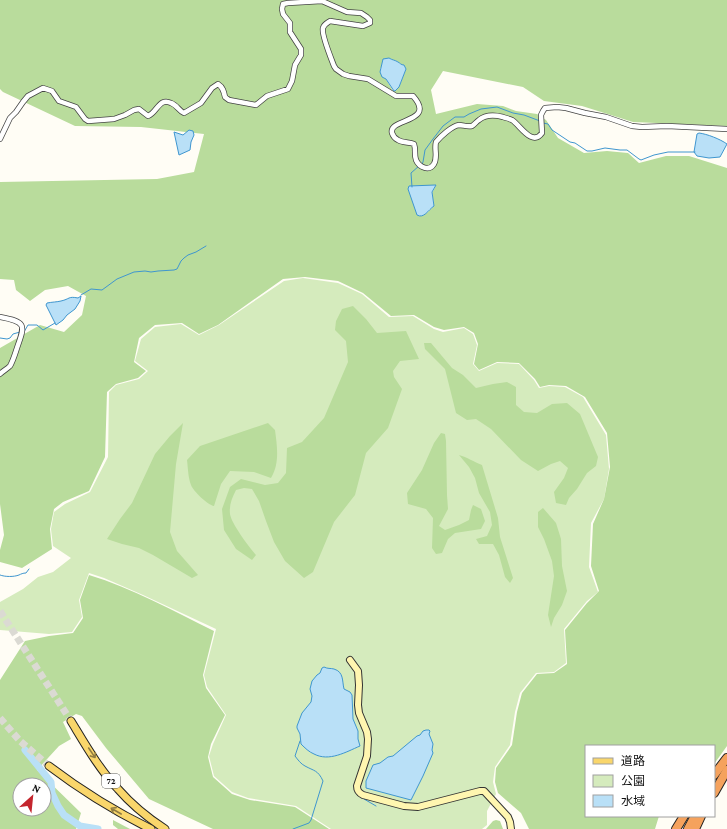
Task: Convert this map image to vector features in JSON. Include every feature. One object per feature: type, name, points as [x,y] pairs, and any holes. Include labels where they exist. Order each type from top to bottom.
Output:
[{"type":"highway","points":[[715,773],[727,758]]},
{"type":"highway","points":[[715,784],[727,766]]},
{"type":"highway","points":[[715,790],[727,770]]},
{"type":"highway","points":[[676,829],[683,817]]},
{"type":"highway","points":[[688,829],[694,817]]},
{"type":"highway","points":[[694,829],[700,817]]},
{"type":"main road","name":"72","points":[[70,721],[103,771],[117,788],[134,806],[165,829]]},
{"type":"main road","name":"72","points":[[49,766],[95,799],[151,829]]},
{"type":"street","points":[[0,139],[10,118],[28,96],[43,88],[52,90],[59,101],[76,107],[84,119],[91,121],[114,119],[136,109],[139,109],[148,116],[162,102],[165,101],[175,105],[181,112],[184,113],[201,103],[212,88],[218,84],[221,86],[225,97],[229,100],[256,105],[267,96],[288,89],[292,81],[295,65],[301,55],[301,49],[290,32],[290,23],[283,14],[283,4],[322,1],[347,12],[361,13],[370,20],[370,23],[363,26],[330,21],[325,23],[322,28],[334,66],[343,74],[368,79],[396,96],[413,96],[420,108],[420,111],[415,117],[395,127],[392,130],[392,133],[399,141],[414,144],[416,161],[420,165],[428,168],[431,168],[436,161],[436,142],[451,128],[460,125],[472,125],[479,119],[487,116],[502,117],[512,120],[527,134],[534,137],[542,133],[542,115],[545,108],[556,106],[606,117],[632,126],[727,129]]},
{"type":"street","points":[[0,317],[18,322],[22,325],[23,331],[11,364],[0,374]]},
{"type":"street","points":[[350,660],[358,672],[360,685],[358,705],[359,713],[368,738],[367,756],[357,786],[359,793],[404,806],[418,807],[480,790],[484,791],[508,817],[510,829]]},
{"type":"green space","points":[[0,0],[727,0],[727,126],[633,122],[582,106],[544,101],[523,87],[443,71],[431,90],[436,114],[477,104],[503,106],[516,111],[537,114],[546,120],[558,138],[584,153],[607,151],[628,153],[639,163],[666,156],[689,156],[727,168],[727,746],[715,763],[715,745],[585,745],[585,817],[659,817],[655,829],[529,829],[521,813],[498,793],[495,782],[496,768],[512,745],[517,712],[522,693],[537,674],[554,673],[567,664],[565,630],[599,591],[591,566],[593,524],[604,499],[610,467],[607,433],[585,397],[566,386],[549,385],[540,387],[535,379],[519,363],[497,362],[479,370],[474,364],[478,344],[474,333],[464,327],[444,330],[434,327],[414,315],[391,316],[363,293],[338,281],[305,277],[283,279],[218,325],[199,334],[182,323],[155,325],[139,338],[134,362],[146,371],[138,378],[116,384],[107,392],[105,457],[89,491],[63,502],[54,509],[50,529],[52,549],[22,568],[0,562],[0,550],[4,535],[0,504],[0,348],[40,325],[64,332],[82,315],[86,296],[68,286],[45,290],[30,301],[16,290],[14,280],[0,279],[0,182],[157,179],[194,172],[204,134],[141,127],[75,126],[3,92],[0,89]],"holes":[[[389,58],[406,69],[399,87],[393,91],[380,69]],[[435,185],[432,193],[434,206],[421,216]]]},
{"type":"green space","points":[[303,278],[338,283],[362,294],[389,317],[413,316],[434,329],[443,332],[464,328],[473,334],[477,345],[473,364],[479,371],[497,363],[519,364],[534,380],[539,388],[549,386],[565,387],[583,397],[606,435],[609,469],[604,499],[591,523],[589,567],[598,592],[587,601],[564,629],[566,663],[554,672],[536,673],[520,693],[515,712],[510,745],[495,767],[493,782],[496,794],[487,811],[487,825],[482,829],[331,829],[296,806],[248,798],[232,792],[214,776],[209,756],[226,715],[207,687],[204,675],[216,629],[104,578],[89,573],[79,600],[82,617],[72,632],[49,634],[0,630],[0,602],[23,589],[38,577],[53,572],[71,558],[53,546],[51,529],[54,512],[65,504],[90,492],[108,457],[109,392],[116,385],[139,379],[148,371],[135,361],[141,339],[155,327],[181,324],[199,335],[219,325],[284,281]]},
{"type":"green space","points":[[353,306],[377,333],[406,331],[419,359],[400,361],[393,371],[394,377],[402,389],[388,428],[366,453],[355,495],[334,522],[313,572],[304,578],[285,561],[274,542],[259,501],[252,489],[244,488],[236,490],[231,502],[230,514],[237,529],[256,555],[252,560],[236,549],[224,530],[222,509],[230,487],[241,479],[265,485],[278,483],[286,473],[287,448],[302,442],[324,418],[348,362],[346,341],[335,330],[336,321],[342,309]]},
{"type":"green space","points":[[424,343],[431,343],[452,368],[463,375],[476,388],[507,382],[516,387],[516,405],[524,412],[537,413],[552,404],[567,403],[580,414],[598,457],[596,466],[587,473],[577,489],[569,498],[566,505],[556,503],[554,492],[564,478],[568,468],[560,461],[538,471],[521,460],[491,429],[476,419],[467,420],[456,413],[445,369],[425,349]]},
{"type":"green space","points":[[183,423],[176,464],[170,532],[177,551],[198,575],[192,578],[139,548],[107,539],[132,503],[155,454]]},
{"type":"green space","points":[[268,423],[275,430],[277,448],[276,466],[271,478],[254,472],[230,471],[221,484],[214,506],[211,505],[195,491],[191,485],[187,460],[200,446]]},
{"type":"green space","points":[[441,433],[445,434],[446,441],[448,509],[439,526],[445,530],[469,520],[473,505],[481,509],[485,521],[481,529],[455,533],[448,539],[442,553],[436,554],[432,548],[433,518],[426,509],[408,504],[407,493],[422,470],[434,443]]},
{"type":"green space","points":[[459,455],[482,465],[498,518],[500,537],[513,578],[510,583],[505,577],[499,555],[493,544],[479,544],[476,539],[487,536],[492,525],[490,512],[479,493],[475,478],[469,467]]},
{"type":"green space","points":[[543,508],[556,523],[561,539],[562,566],[567,591],[551,627],[548,615],[554,576],[552,561],[538,527],[538,512]]},
{"type":"green space","points":[[89,575],[137,593],[214,631],[203,675],[206,688],[225,715],[211,744],[208,757],[213,777],[232,794],[250,800],[295,807],[329,829],[213,829],[149,799],[106,748],[82,716],[76,714],[63,722],[71,739],[59,746],[37,770],[44,777],[12,777],[12,817],[52,817],[52,785],[81,813],[76,829],[0,829],[0,680],[25,641],[73,633],[83,618],[80,600]]},
{"type":"green space","points":[[113,820],[130,829],[118,829],[113,825]]},
{"type":"green space","points":[[493,821],[500,821],[503,829],[486,829]]},
{"type":"water","points":[[389,58],[404,65],[406,69],[399,87],[395,91],[386,79],[382,77],[380,72],[383,59]]},
{"type":"water","points":[[189,130],[193,131],[194,135],[190,150],[179,155],[174,132],[183,135]]},
{"type":"water","points":[[697,134],[706,134],[727,144],[720,157],[709,158],[697,156],[694,152]]},
{"type":"water","points":[[436,185],[432,192],[434,206],[424,215],[417,215],[408,189],[409,186]]},
{"type":"water","points":[[81,296],[75,309],[56,325],[46,305],[47,303],[75,297],[78,298]]},
{"type":"water","points":[[324,667],[340,672],[344,689],[352,695],[353,719],[358,731],[360,746],[331,757],[320,756],[307,750],[301,744],[300,734],[297,728],[302,713],[311,702],[312,696],[310,689],[312,681]]},
{"type":"water","points":[[426,730],[430,731],[429,734],[433,744],[433,753],[411,800],[366,788],[366,781],[373,765],[393,756]]},
{"type":"waterway","points":[[422,164],[425,150],[443,126],[455,117],[464,117],[481,109],[497,107],[540,121]]},
{"type":"waterway","points":[[543,123],[548,124],[552,130],[587,151],[605,148],[627,150],[641,160],[668,152],[695,152]]},
{"type":"waterway","points":[[412,187],[411,173],[419,166]]},
{"type":"waterway","points":[[81,295],[91,289],[102,290],[117,279],[134,272],[177,269],[184,258],[206,246]]},
{"type":"waterway","points":[[24,332],[28,325],[37,325],[43,330],[55,323]]},
{"type":"waterway","points":[[0,338],[7,339],[13,334],[20,332]]},
{"type":"waterway","points":[[0,575],[17,576],[26,573],[29,569]]},
{"type":"waterway","points":[[293,829],[309,823],[311,820],[323,781],[316,771],[302,764],[295,756],[300,741]]},
{"type":"waterway","points":[[25,750],[51,782],[52,793],[64,815],[80,826],[98,829]]},
{"type":"waterway","points":[[364,799],[376,806]]},
{"type":"tunnel","points":[[0,611],[71,721]]},
{"type":"tunnel","points":[[0,718],[20,741],[49,766]]}]
